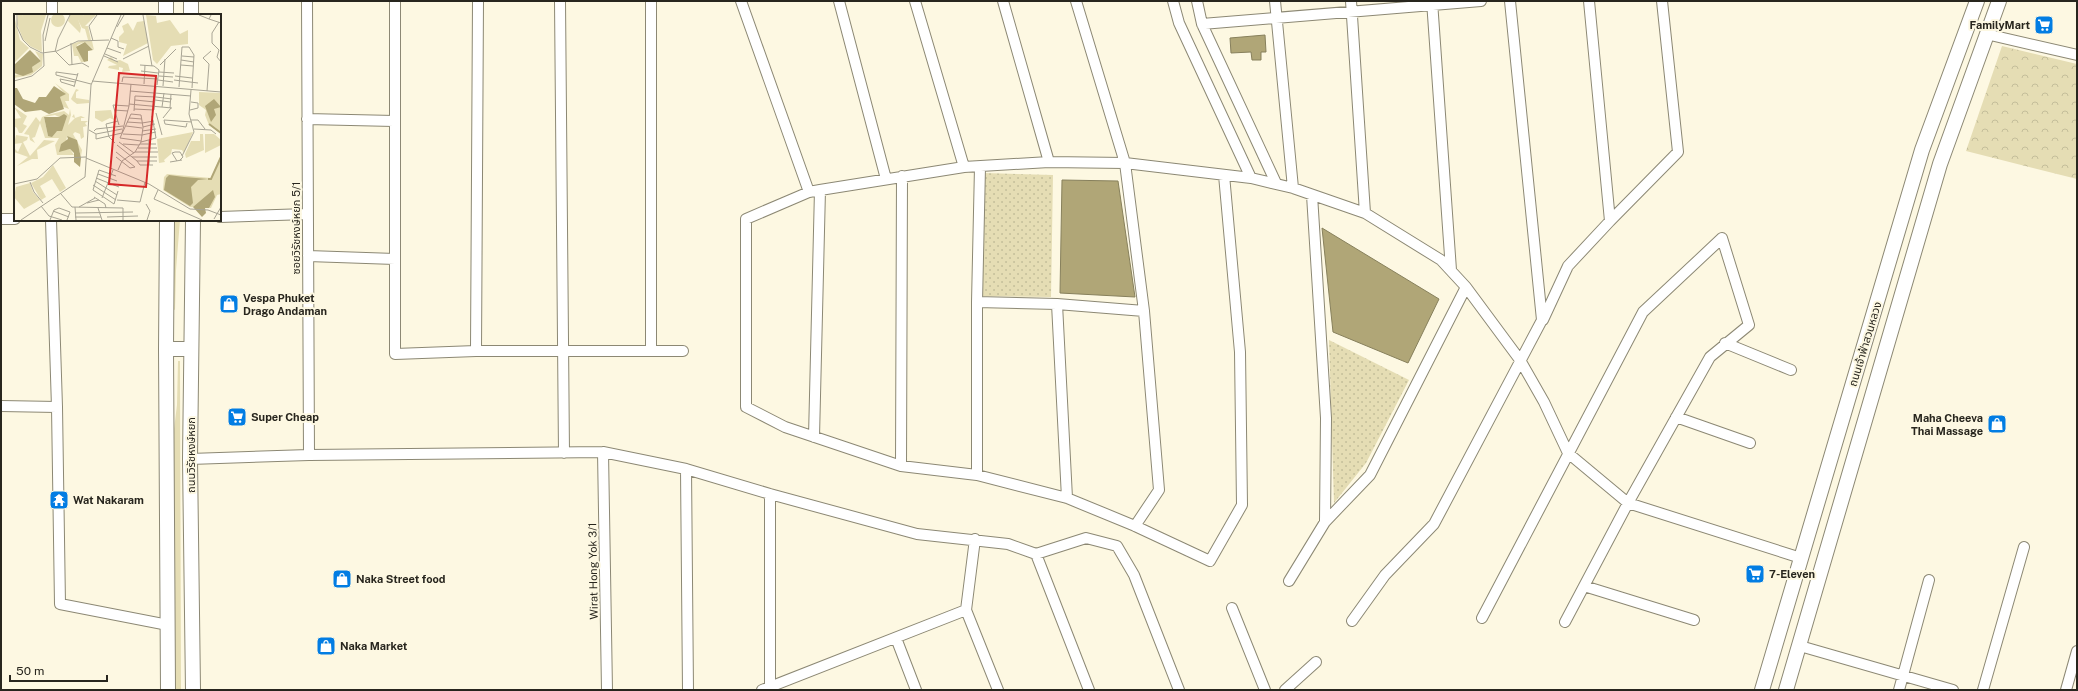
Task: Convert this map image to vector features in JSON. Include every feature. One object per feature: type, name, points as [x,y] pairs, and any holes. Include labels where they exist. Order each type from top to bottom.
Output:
[{"type":"main road","points":[[166,1],[166,14]]},
{"type":"main road","points":[[191,1],[191,14]]},
{"type":"main road","name":"ถนนเจ้าฟ้าสวนหลวง","points":[[1762,690],[1922,150],[1977,1]]},
{"type":"main road","name":"ถนนเจ้าฟ้าสวนหลวง","points":[[1786,690],[1940,164],[1999,1]]},
{"type":"main road","points":[[167,221],[166,349],[168,690]]},
{"type":"main road","name":"ถนนวิรัชหงษ์หยก","points":[[193,221],[190,459],[193,690]]},
{"type":"main road","points":[[166,349],[191,349]]},
{"type":"main road","points":[[1844,413],[1865,420]]},
{"type":"street","points":[[52,1],[52,14]]},
{"type":"street","name":"ซอยวิรัชหงษ์หยก 5/1","points":[[307,1],[309,455]]},
{"type":"street","points":[[395,1],[395,354],[476,351],[683,351]]},
{"type":"street","points":[[476,351],[478,1]]},
{"type":"street","points":[[560,1],[565,351],[564,453]]},
{"type":"street","points":[[651,1],[651,351]]},
{"type":"street","points":[[839,1],[886,179]]},
{"type":"street","points":[[915,1],[964,167]]},
{"type":"street","points":[[1003,1],[1049,162]]},
{"type":"street","points":[[1076,1],[1125,163],[1144,311],[1159,490],[1135,526]]},
{"type":"street","points":[[1173,1],[1179,23],[1251,178]]},
{"type":"street","points":[[1197,1],[1202,24],[1276,183]]},
{"type":"street","points":[[1275,1],[1293,188]]},
{"type":"street","points":[[1351,1],[1365,213]]},
{"type":"street","points":[[1202,24],[1352,12],[1433,3],[1481,1]]},
{"type":"street","points":[[1510,1],[1542,320]]},
{"type":"street","points":[[1589,1],[1610,221]]},
{"type":"street","points":[[1352,621],[1385,575],[1434,524],[1542,320],[1568,266],[1678,152],[1662,1]]},
{"type":"street","points":[[744,2],[809,192]]},
{"type":"street","points":[[1433,3],[1451,270]]},
{"type":"street","points":[[1986,34],[2077,55]]},
{"type":"street","points":[[307,119],[394,121]]},
{"type":"street","points":[[1224,174],[1240,352],[1242,505],[1210,561],[1135,526],[1067,498],[977,475],[901,466],[785,427],[746,407],[746,218],[809,192],[964,167],[1049,162],[1125,163],[1224,174],[1276,183],[1365,213],[1441,260],[1466,287],[1520,360],[1544,402],[1568,453],[1628,503],[1801,558]]},
{"type":"street","points":[[977,475],[977,302],[980,166]]},
{"type":"street","points":[[901,466],[902,176]]},
{"type":"street","points":[[814,437],[820,190]]},
{"type":"street","points":[[1312,195],[1326,418],[1325,522]]},
{"type":"street","points":[[221,216],[307,214]]},
{"type":"street","points":[[1,219],[14,219]]},
{"type":"street","points":[[51,221],[57,407],[60,604],[168,625]]},
{"type":"street","points":[[1482,618],[1643,312],[1722,238],[1748,325],[1710,357],[1628,503],[1565,622]]},
{"type":"street","points":[[308,256],[395,259]]},
{"type":"street","points":[[1289,581],[1325,522],[1370,475],[1466,287]]},
{"type":"street","points":[[977,302],[1057,304],[1144,311]]},
{"type":"street","points":[[1057,304],[1067,498]]},
{"type":"street","points":[[1725,343],[1791,370]]},
{"type":"street","points":[[1,406],[57,407]]},
{"type":"street","points":[[1676,417],[1750,443]]},
{"type":"street","points":[[190,459],[309,455],[604,452],[686,469],[770,494],[917,534],[975,539],[1008,544],[1036,554],[1086,538],[1117,546],[1134,575],[1179,690]]},
{"type":"street","name":"Wirat Hong Yok 3/1","points":[[604,452],[607,690]]},
{"type":"street","points":[[686,469],[688,690]]},
{"type":"street","points":[[770,494],[766,688],[966,610]]},
{"type":"street","points":[[975,539],[966,610],[998,690]]},
{"type":"street","points":[[1982,690],[2024,547]]},
{"type":"street","points":[[1036,554],[1089,690]]},
{"type":"street","points":[[1899,690],[1929,580]]},
{"type":"street","points":[[1584,586],[1694,620]]},
{"type":"street","points":[[1232,608],[1265,690]]},
{"type":"street","points":[[896,638],[916,690]]},
{"type":"street","points":[[1800,646],[1953,690]]},
{"type":"street","points":[[2066,690],[2077,651]]},
{"type":"street","points":[[1285,690],[1316,662]]},
{"type":"green space","points":[[2002,46],[2077,64],[2077,179],[1966,151]]},
{"type":"green space","points":[[984,173],[1053,175],[1051,297],[982,296]]},
{"type":"green space","points":[[173,221],[180,221],[176,270],[175,310],[173,309]]},
{"type":"green space","points":[[1329,340],[1409,380],[1366,463],[1334,503]]},
{"type":"green space","points":[[178,361],[180,361],[181,690],[174,690],[173,437],[177,405]]},
{"type":"shaded area","points":[[1265,35],[1266,52],[1261,52],[1261,60],[1252,60],[1251,52],[1231,53],[1230,38]]},
{"type":"shaded area","points":[[1062,180],[1118,181],[1135,297],[1060,293]]},
{"type":"shaded area","points":[[1322,228],[1439,299],[1408,363],[1333,332]]},
{"type":"place","name":"FamilyMart","points":[[2044,25]]},
{"type":"place","name":"Vespa Phuket Drago Andaman","points":[[229,304]]},
{"type":"place","name":"Super Cheap","points":[[237,417]]},
{"type":"place","name":"Maha Cheeva Thai Massage","points":[[1997,424]]},
{"type":"place","name":"Wat Nakaram","points":[[59,500]]},
{"type":"place","name":"7-Eleven","points":[[1755,574]]},
{"type":"place","name":"Naka Street food","points":[[342,579]]},
{"type":"place","name":"Naka Market","points":[[326,646]]}]
